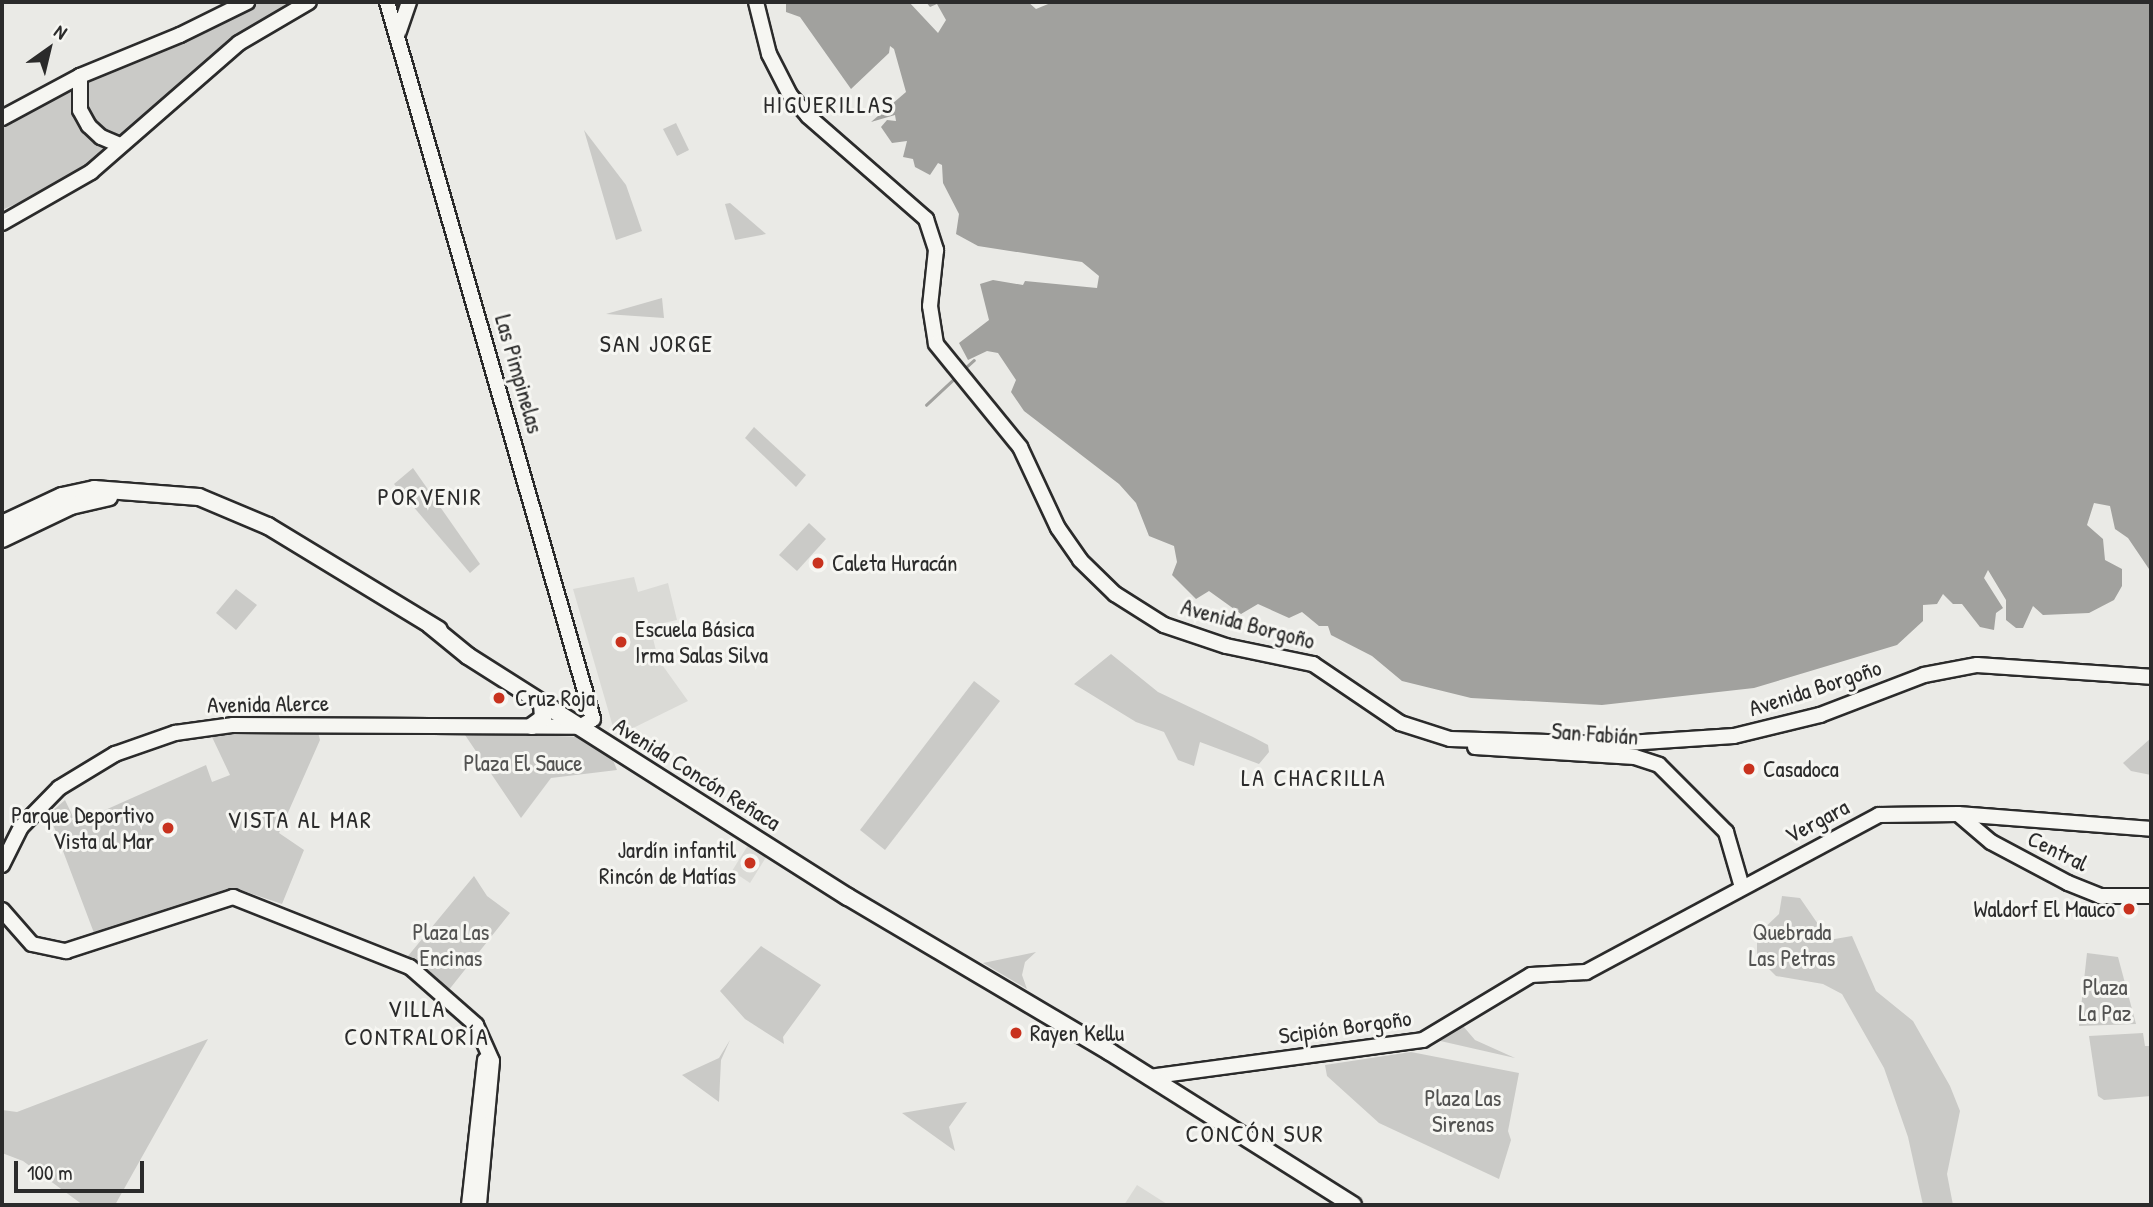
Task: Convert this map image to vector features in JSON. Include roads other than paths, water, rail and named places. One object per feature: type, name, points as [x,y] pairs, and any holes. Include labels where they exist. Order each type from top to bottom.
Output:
[{"type":"main road","name":"Avenida Concón Reñaca","points":[[2,539],[71,506],[134,489]]},
{"type":"main road","name":"Avenida Concón Reñaca","points":[[2,524],[73,493],[134,489],[199,497],[245,513],[430,625],[848,897],[910,931],[1353,1205]]},
{"type":"main road","name":"Avenida Concón Reñaca","points":[[430,625],[541,704],[584,725]]},
{"type":"main road","points":[[532,726],[543,718],[541,704]]},
{"type":"main road","name":"Avenida Concón Reñaca","points":[[1054,1022],[1105,1061],[1332,1205]]},
{"type":"street","points":[[2,118],[80,76],[191,31],[247,2]]},
{"type":"street","points":[[2,223],[68,187],[239,43],[309,2]]},
{"type":"street","name":"Las Pimpinelas","points":[[387,2],[592,713],[584,725]]},
{"type":"street","points":[[398,36],[400,18],[409,2]]},
{"type":"street","name":"Avenida Borgoño","points":[[756,2],[769,54],[790,95],[813,121],[926,219],[936,250],[930,327],[947,357],[1020,447],[1072,550],[1115,594],[1150,617],[1193,636],[1313,664],[1399,723],[1429,735],[1461,740],[1613,744],[1734,736],[1808,719],[1933,672],[1977,665],[2151,677]]},
{"type":"street","points":[[80,76],[80,110],[89,125],[101,137],[120,145]]},
{"type":"street","name":"Avenida Alerce","points":[[2,865],[21,827],[59,788],[115,754],[175,733],[233,725],[584,725]]},
{"type":"street","name":"San Fabián","points":[[1461,740],[1486,750],[1635,757],[1659,765],[1726,832],[1742,887]]},
{"type":"street","name":"Vergara","points":[[1531,975],[1586,972],[1879,815],[1958,814],[2151,829]]},
{"type":"street","name":"Central","points":[[1958,814],[1990,842],[2068,883],[2100,896],[2151,897]]},
{"type":"street","points":[[2,910],[32,944],[66,951],[233,897],[393,958],[470,1018],[485,1038],[493,1083],[479,1205]]},
{"type":"street","name":"Scipión Borgoño","points":[[1149,1077],[1423,1040],[1531,975]]},
{"type":"street","points":[[469,1205],[485,1038]]},
{"type":"waterway","points":[[964,369],[974,360]]},
{"type":"waterway","points":[[926,405],[957,376]]},
{"type":"place","name":"Caleta Huracán","points":[[818,563]]},
{"type":"place","name":"Escuela Básica Irma Salas Silva","points":[[621,642]]},
{"type":"place","name":"Cruz Roja","points":[[499,698]]},
{"type":"place","name":"Casadoca","points":[[1749,769]]},
{"type":"place","name":"Parque Deportivo Vista al Mar","points":[[168,828]]},
{"type":"place","name":"Jardín infantil Rincón de Matías","points":[[750,863]]},
{"type":"place","name":"Waldorf El Mauco","points":[[2129,909]]},
{"type":"place","name":"Rayen Kellu","points":[[1016,1033]]},
{"type":"district","name":"HIGUERILLAS","points":[[829,105]]},
{"type":"district","name":"SAN JORGE","points":[[657,344]]},
{"type":"district","name":"PORVENIR","points":[[430,497]]},
{"type":"district","name":"LA CHACRILLA","points":[[1314,778]]},
{"type":"district","name":"VISTA AL MAR","points":[[300,820]]},
{"type":"district","name":"VILLA CONTRALORÍA","points":[[417,1023]]},
{"type":"district","name":"CONCÓN SUR","points":[[1255,1134]]},
{"type":"park label","name":"Plaza El Sauce","points":[[523,763]]},
{"type":"park label","name":"Plaza Las Encinas","points":[[451,945]]},
{"type":"park label","name":"Quebrada Las Petras","points":[[1792,945]]},
{"type":"park label","name":"Plaza La Paz","points":[[2105,1000]]},
{"type":"park label","name":"Plaza Las Sirenas","points":[[1463,1111]]}]
